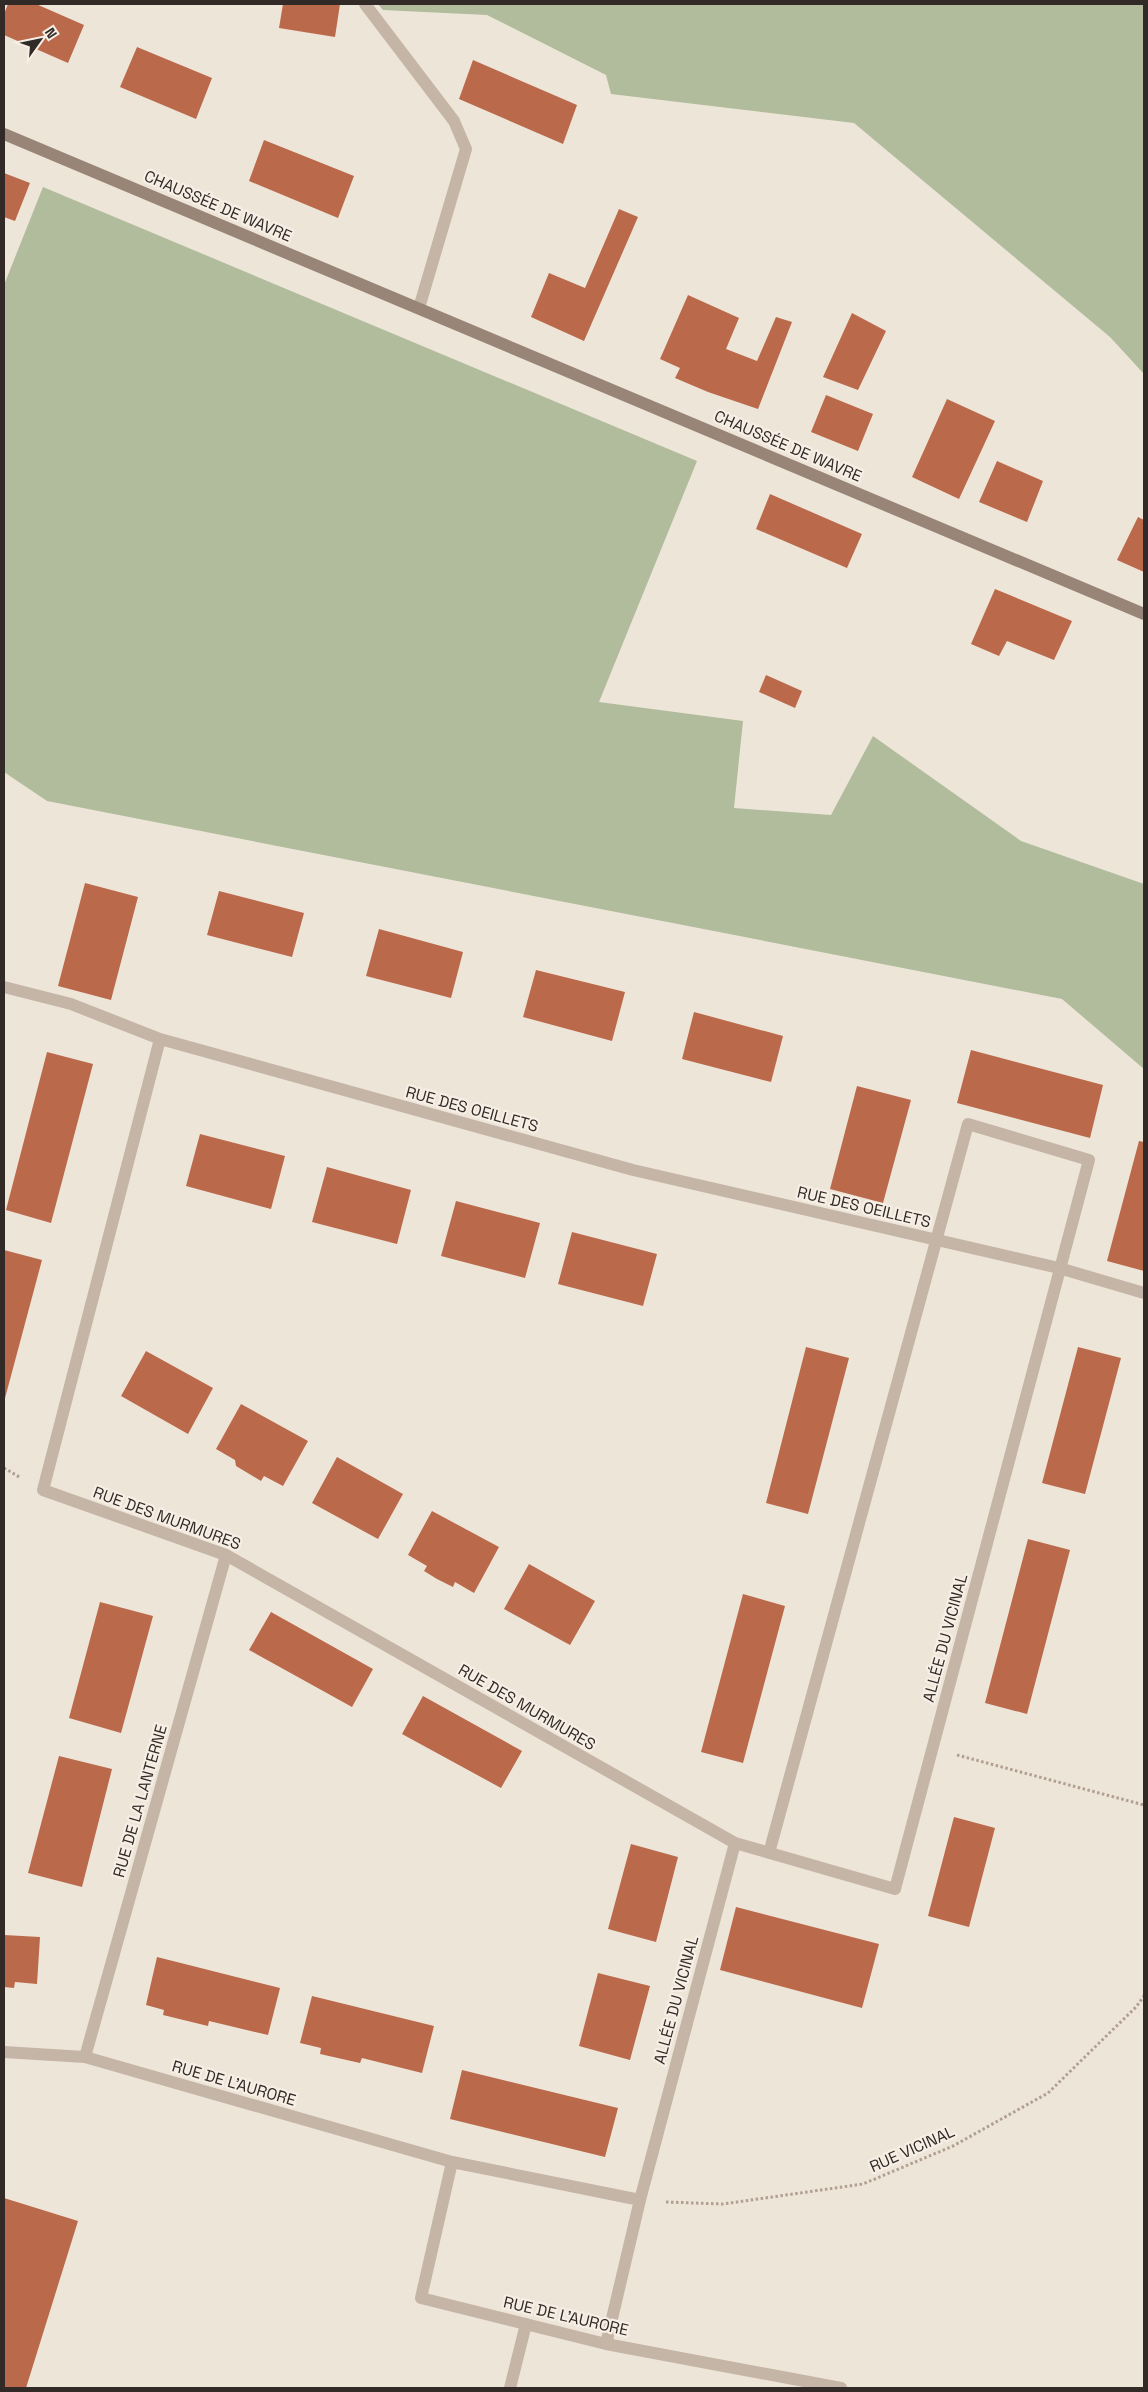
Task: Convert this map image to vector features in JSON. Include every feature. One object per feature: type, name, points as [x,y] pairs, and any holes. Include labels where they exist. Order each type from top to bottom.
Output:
[{"type":"main road","name":"CHAUSSÉE DE WAVRE","points":[[4,134],[1144,614]]},
{"type":"street","points":[[365,4],[454,121],[466,149],[419,308]]},
{"type":"street","name":"RUE DES OEILLETS","points":[[4,986],[71,1004],[160,1039],[632,1170],[1059,1268],[1144,1293]]},
{"type":"street","name":"RUE DES MURMURES","points":[[160,1039],[43,1490],[226,1555],[735,1843]]},
{"type":"street","name":"RUE DES OEILLETS","points":[[937,1241],[968,1124],[1089,1160],[1059,1268]]},
{"type":"street","points":[[769,1853],[937,1241]]},
{"type":"street","name":"ALLÉE DU VICINAL","points":[[606,2344],[640,2200],[735,1843],[895,1890],[1059,1268]]},
{"type":"street","name":"RUE DE LA LANTERNE","points":[[85,2057],[226,1555]]},
{"type":"street","name":"RUE DE L'AURORE","points":[[4,2052],[85,2057],[452,2162],[640,2200]]},
{"type":"street","name":"RUE DE L'AURORE","points":[[452,2162],[421,2298],[606,2344],[842,2388]]},
{"type":"street","points":[[510,2388],[526,2324]]},
{"type":"path","points":[[932,1748],[1144,1806]]},
{"type":"path","name":"RUE VICINAL","points":[[640,2200],[723,2204],[863,2184],[953,2146],[1048,2093],[1144,1996]]},
{"type":"green space","points":[[378,4],[1144,4],[1144,374],[1110,337],[854,123],[611,94],[606,75],[487,15],[383,10]]},
{"type":"green space","points":[[43,187],[697,461],[599,702],[743,721],[734,808],[831,815],[873,736],[1021,841],[1144,884],[1144,1069],[1062,999],[47,801],[4,772],[4,285]]},
{"type":"building","points":[[8,4],[36,4],[84,25],[68,63],[4,35],[4,14]]},
{"type":"building","points":[[283,4],[340,4],[335,37],[279,28]]},
{"type":"building","points":[[137,47],[212,78],[196,119],[120,87]]},
{"type":"building","points":[[473,60],[577,105],[563,144],[459,99]]},
{"type":"building","points":[[264,140],[354,176],[338,218],[249,181]]},
{"type":"building","points":[[4,173],[30,183],[15,221],[4,217]]},
{"type":"building","points":[[619,209],[638,217],[584,341],[531,317],[549,273],[585,288]]},
{"type":"building","points":[[688,295],[739,318],[726,349],[757,361],[776,317],[792,322],[758,409],[708,392],[675,378],[680,368],[660,359]]},
{"type":"building","points":[[852,313],[886,331],[858,390],[823,377]]},
{"type":"building","points":[[826,395],[873,414],[858,451],[811,432]]},
{"type":"building","points":[[947,399],[995,421],[959,499],[912,477]]},
{"type":"building","points":[[997,461],[1043,481],[1027,522],[979,502]]},
{"type":"building","points":[[770,494],[862,534],[847,568],[756,529]]},
{"type":"building","points":[[1138,517],[1144,520],[1144,572],[1117,560]]},
{"type":"building","points":[[995,589],[1072,621],[1054,660],[1007,641],[999,656],[971,644]]},
{"type":"building","points":[[766,675],[802,691],[795,708],[759,692]]},
{"type":"building","points":[[85,883],[138,897],[111,1000],[58,986]]},
{"type":"building","points":[[219,891],[304,913],[292,957],[207,935]]},
{"type":"building","points":[[379,929],[463,952],[451,998],[366,976]]},
{"type":"building","points":[[536,970],[625,992],[612,1041],[523,1017]]},
{"type":"building","points":[[694,1012],[783,1036],[771,1082],[682,1059]]},
{"type":"building","points":[[971,1050],[1103,1085],[1090,1138],[957,1103]]},
{"type":"building","points":[[47,1052],[93,1064],[51,1223],[6,1210]]},
{"type":"building","points":[[857,1086],[911,1100],[883,1203],[830,1189]]},
{"type":"building","points":[[200,1134],[285,1156],[271,1209],[186,1186]]},
{"type":"building","points":[[1139,1141],[1144,1142],[1144,1271],[1107,1261]]},
{"type":"building","points":[[327,1167],[411,1190],[397,1244],[312,1222]]},
{"type":"building","points":[[456,1201],[540,1223],[525,1278],[441,1256]]},
{"type":"building","points":[[572,1232],[657,1254],[643,1306],[558,1284]]},
{"type":"building","points":[[4,1250],[42,1260],[4,1402]]},
{"type":"building","points":[[806,1347],[849,1358],[808,1514],[766,1503]]},
{"type":"building","points":[[1078,1347],[1121,1358],[1085,1494],[1042,1483]]},
{"type":"building","points":[[146,1351],[213,1388],[188,1434],[121,1396]]},
{"type":"building","points":[[241,1404],[308,1441],[283,1486],[264,1476],[261,1481],[236,1466],[235,1460],[216,1449]]},
{"type":"building","points":[[337,1457],[403,1494],[378,1539],[312,1503]]},
{"type":"building","points":[[432,1511],[499,1547],[474,1593],[455,1582],[453,1587],[437,1579],[424,1571],[427,1566],[408,1555]]},
{"type":"building","points":[[1028,1539],[1070,1550],[1027,1714],[985,1703]]},
{"type":"building","points":[[529,1564],[595,1601],[570,1645],[504,1609]]},
{"type":"building","points":[[743,1594],[785,1606],[743,1763],[701,1752]]},
{"type":"building","points":[[100,1602],[153,1616],[121,1733],[69,1718]]},
{"type":"building","points":[[271,1612],[373,1669],[352,1707],[249,1650]]},
{"type":"building","points":[[423,1696],[522,1751],[501,1788],[402,1734]]},
{"type":"building","points":[[59,1756],[112,1769],[82,1887],[28,1873]]},
{"type":"building","points":[[954,1817],[995,1828],[969,1927],[928,1916]]},
{"type":"building","points":[[631,1844],[678,1857],[656,1942],[608,1929]]},
{"type":"building","points":[[736,1907],[879,1944],[862,2008],[720,1970]]},
{"type":"building","points":[[4,1935],[40,1937],[37,1984],[15,1982],[14,1988],[4,1987]]},
{"type":"building","points":[[157,1957],[280,1988],[268,2035],[209,2021],[208,2026],[163,2015],[164,2010],[146,2005]]},
{"type":"building","points":[[598,1973],[650,1986],[630,2060],[579,2046]]},
{"type":"building","points":[[312,1996],[434,2026],[422,2073],[362,2058],[360,2063],[320,2054],[321,2048],[300,2043]]},
{"type":"building","points":[[462,2070],[618,2108],[605,2157],[450,2119]]},
{"type":"building","points":[[4,2198],[78,2221],[26,2388],[4,2388]]}]
